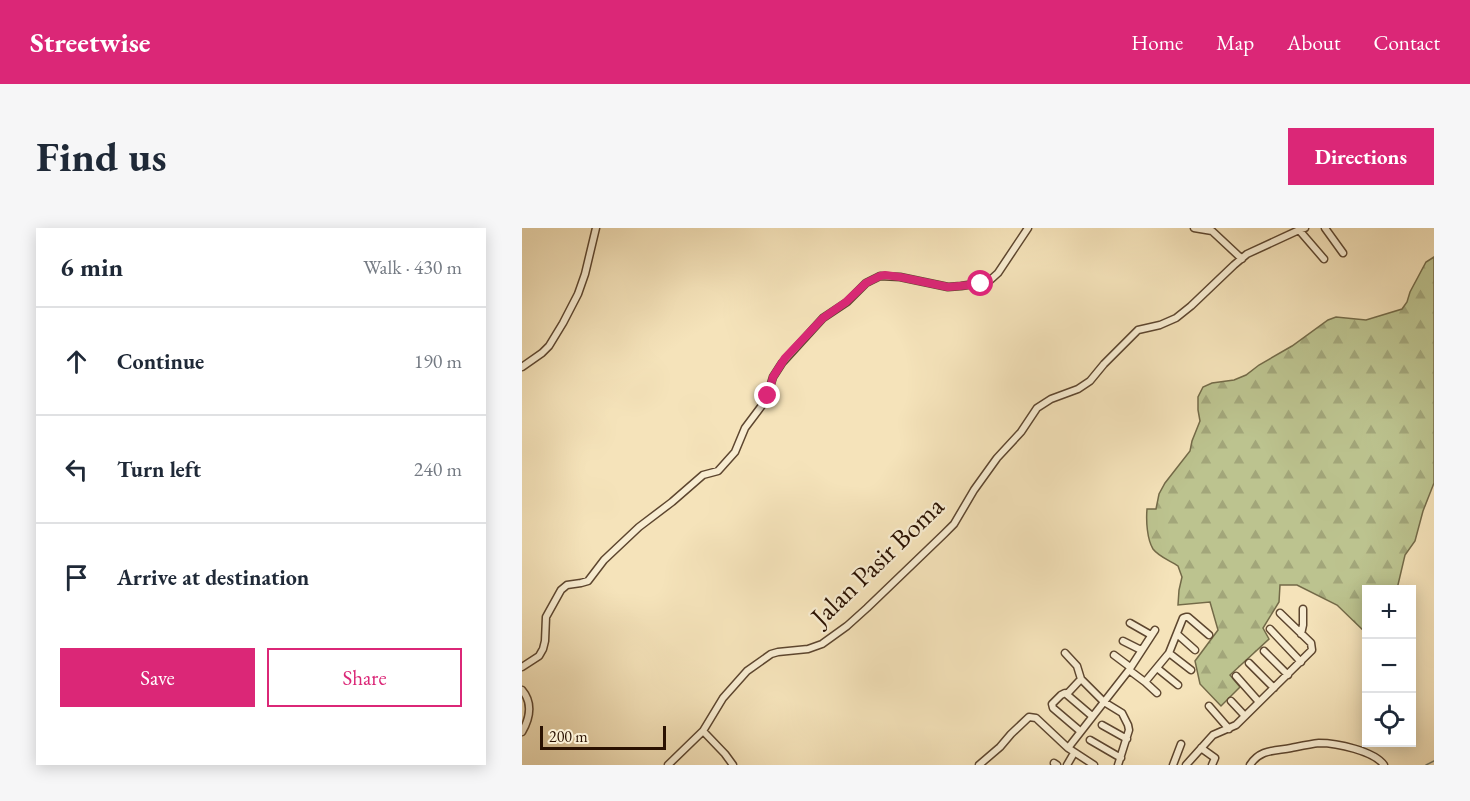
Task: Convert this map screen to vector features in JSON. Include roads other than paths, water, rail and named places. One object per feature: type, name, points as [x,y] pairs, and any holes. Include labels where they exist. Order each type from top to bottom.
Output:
[{"type":"street","points":[[522,367],[549,346],[563,323],[578,294],[585,274],[596,228]]},
{"type":"street","points":[[522,667],[539,656],[543,649],[544,621],[561,590],[567,585],[588,581],[604,560],[639,527],[703,475],[718,471],[735,452],[747,425],[766,400],[773,377],[782,363],[823,318],[846,302],[866,283],[880,276],[900,277],[948,287],[988,282],[998,273],[1028,228]]},
{"type":"street","points":[[1194,228],[1214,233],[1242,259]]},
{"type":"street","points":[[1325,228],[1343,253]]},
{"type":"street","points":[[1302,229],[1324,258]]},
{"type":"street","name":"Jalan Pasir Boma","points":[[668,765],[703,731],[723,698],[747,671],[771,654],[808,649],[822,644],[854,620],[944,534],[954,524],[974,490],[997,458],[1021,432],[1033,412],[1041,405],[1078,389],[1090,381],[1104,363],[1137,330],[1160,325],[1176,318],[1247,254],[1302,229]]},
{"type":"street","points":[[1301,634],[1303,609]]},
{"type":"street","points":[[1177,755],[1187,763],[1213,735],[1229,729],[1245,716],[1312,649],[1311,643],[1280,613]]},
{"type":"street","points":[[1145,682],[1169,653],[1184,618],[1187,617],[1209,635]]},
{"type":"street","points":[[1067,765],[1080,731],[1104,702],[1153,633],[1130,623]]},
{"type":"street","points":[[1270,629],[1301,662]]},
{"type":"street","points":[[1177,634],[1196,650]]},
{"type":"street","points":[[1123,641],[1141,650]]},
{"type":"street","points":[[1264,651],[1288,675]]},
{"type":"street","points":[[1065,653],[1077,666],[1081,679],[1104,702],[1123,714],[1129,727],[1119,765]]},
{"type":"street","points":[[1169,653],[1191,670]]},
{"type":"street","points":[[1114,655],[1157,693]]},
{"type":"street","points":[[1249,663],[1274,688]]},
{"type":"street","points":[[1157,668],[1178,685]]},
{"type":"street","points":[[1236,676],[1259,702]]},
{"type":"street","points":[[1080,731],[1052,704],[1064,693],[1067,694],[1081,679]]},
{"type":"street","points":[[522,690],[526,695],[529,710],[528,721],[522,732]]},
{"type":"street","points":[[1067,694],[1092,716]]},
{"type":"street","points":[[1231,701],[1245,716]]},
{"type":"street","points":[[1209,706],[1229,729]]},
{"type":"street","points":[[979,765],[1029,717],[1035,718],[1071,751],[1094,765]]},
{"type":"street","points":[[1102,725],[1127,739]]},
{"type":"street","points":[[703,731],[733,765]]},
{"type":"street","points":[[1090,740],[1121,758]]},
{"type":"street","points":[[1250,765],[1256,757],[1267,751],[1321,743],[1369,753],[1384,765]]},
{"type":"street","points":[[1173,765],[1181,744]]},
{"type":"street","points":[[1201,748],[1215,758],[1212,765]]},
{"type":"waterway","points":[[1426,765],[1434,761]]}]
